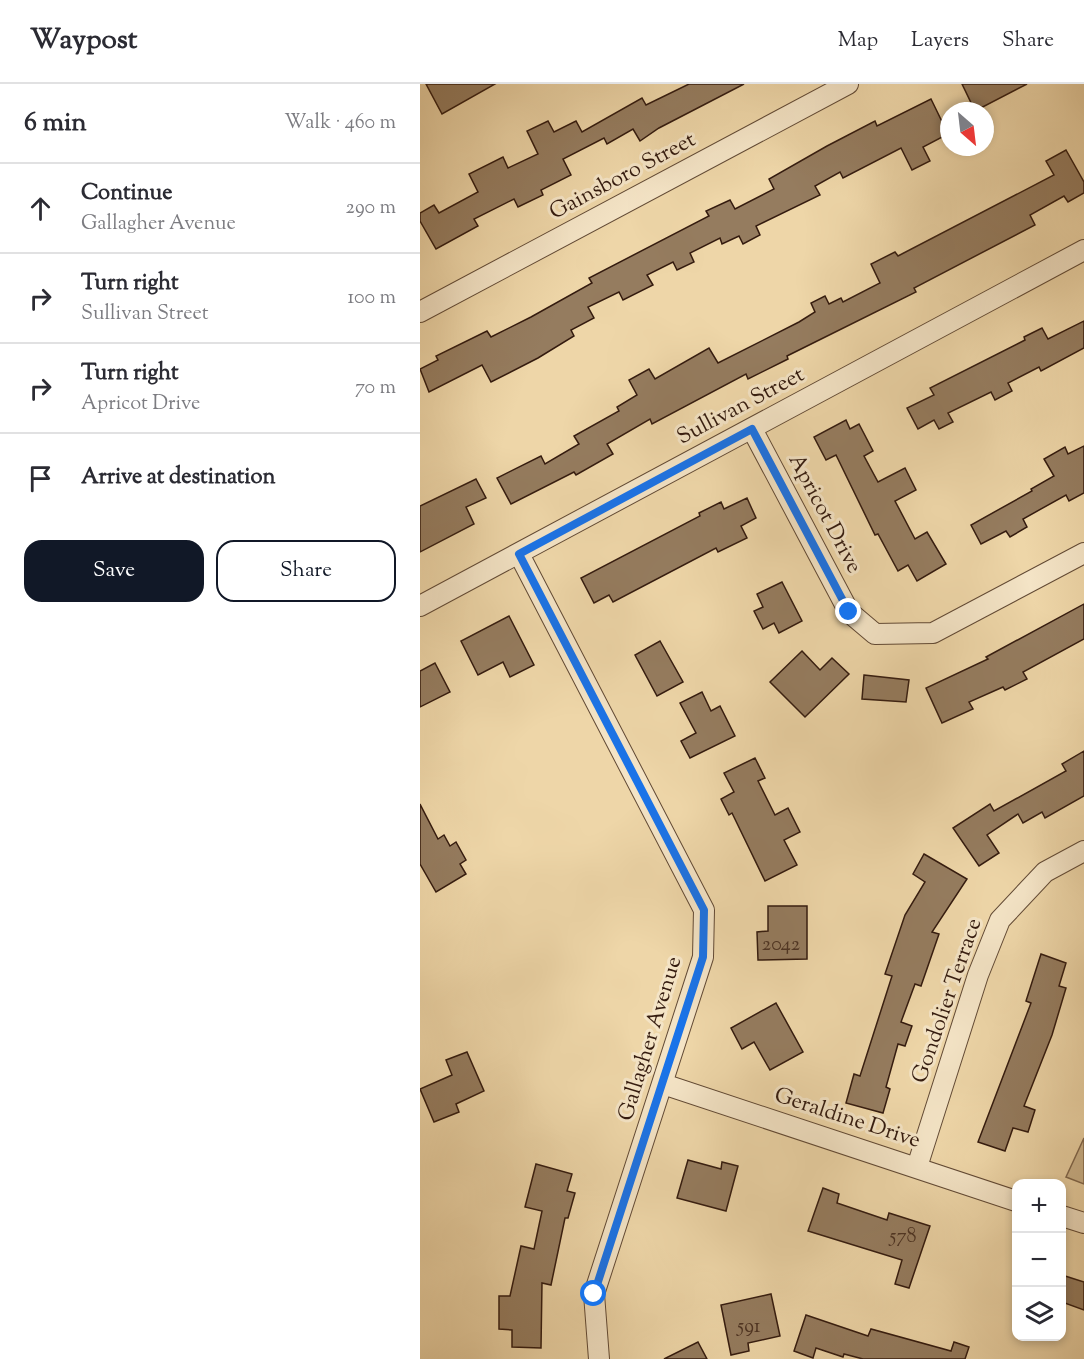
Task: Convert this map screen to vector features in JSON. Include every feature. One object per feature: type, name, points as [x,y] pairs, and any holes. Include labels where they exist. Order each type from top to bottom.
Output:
[{"type":"street","name":"Gainsboro Street","points":[[420,312],[848,84]]},
{"type":"street","name":"Sullivan Street","points":[[420,606],[1084,250]]},
{"type":"street","name":"Apricot Drive","points":[[752,429],[849,612],[875,634],[933,633],[1084,552]]},
{"type":"street","name":"Gallagher Avenue","points":[[519,554],[704,910],[703,957],[594,1294],[599,1359]]},
{"type":"street","name":"Gondolier Terrace","points":[[917,1167],[978,975],[1000,920],[1045,872],[1084,851]]},
{"type":"street","name":"Geraldine Drive","points":[[663,1084],[1012,1199]]},
{"type":"street","points":[[1066,1217],[1084,1223]]},
{"type":"shaded area","points":[[1084,1138],[1084,1184],[1066,1177]]},
{"type":"building","points":[[426,84],[495,84],[442,114]]},
{"type":"building","points":[[689,84],[744,84],[659,128],[640,141],[633,129],[607,144],[604,138],[563,159],[571,175],[541,190],[543,195],[518,207],[514,199],[474,219],[478,226],[436,249],[420,221],[420,213],[434,205],[439,213],[478,192],[469,174],[503,157],[508,168],[538,154],[527,131],[548,121],[554,132],[576,121],[582,132],[642,98],[646,105]]},
{"type":"building","points":[[962,84],[1027,84],[992,102],[971,102]]},
{"type":"building","points":[[931,99],[940,118],[940,138],[923,147],[930,161],[912,170],[901,148],[843,178],[840,172],[815,186],[820,195],[756,226],[760,235],[743,244],[739,236],[722,244],[720,238],[690,253],[694,262],[677,270],[673,262],[647,275],[653,285],[623,300],[619,292],[588,307],[594,318],[571,330],[574,336],[491,382],[482,365],[429,392],[420,369],[438,360],[436,356],[487,331],[491,337],[531,317],[592,283],[589,278],[709,216],[706,211],[730,200],[735,209],[774,189],[769,179],[875,121],[877,126]]},
{"type":"building","points":[[1066,150],[1084,182],[1084,193],[1068,202],[1064,196],[1030,215],[1035,225],[914,288],[916,292],[787,356],[788,359],[748,379],[746,374],[652,424],[650,419],[607,444],[613,454],[576,475],[574,472],[511,504],[497,478],[541,456],[545,464],[579,444],[574,436],[619,411],[617,407],[637,395],[629,380],[649,369],[655,379],[709,348],[718,363],[815,312],[811,303],[825,296],[829,304],[841,298],[843,302],[880,283],[871,264],[895,252],[898,256],[1054,175],[1046,161]]},
{"type":"building","points":[[1084,321],[1084,348],[1041,371],[1039,367],[1008,383],[1012,391],[995,400],[991,392],[948,413],[953,422],[939,429],[934,420],[918,429],[907,408],[934,395],[930,388],[1025,340],[1024,337],[1042,328],[1048,339]]},
{"type":"building","points":[[846,420],[850,429],[859,424],[873,451],[864,456],[878,482],[905,468],[916,490],[895,501],[915,539],[927,532],[946,564],[917,581],[908,565],[898,571],[878,534],[875,535],[836,455],[826,460],[814,437]]},
{"type":"building","points":[[1084,446],[1084,493],[1069,501],[1066,495],[1023,519],[1027,527],[1010,537],[1006,531],[981,544],[971,525],[1054,476],[1044,459],[1065,447],[1068,454]]},
{"type":"building","points":[[476,479],[486,498],[466,507],[474,524],[420,552],[420,506]]},
{"type":"building","points":[[747,498],[756,518],[741,526],[747,538],[718,552],[716,548],[613,602],[609,595],[594,603],[581,578],[700,516],[699,513],[721,502],[724,509]]},
{"type":"building","points":[[782,582],[802,621],[779,633],[774,623],[763,629],[754,611],[763,607],[757,594]]},
{"type":"building","points":[[1084,604],[1084,639],[1023,672],[1027,679],[1005,690],[1003,687],[969,702],[973,709],[942,723],[926,688],[988,659],[986,657]]},
{"type":"building","points":[[509,616],[534,665],[510,677],[503,662],[478,675],[461,641]]},
{"type":"building","points":[[660,641],[683,682],[657,696],[635,655]]},
{"type":"building","points":[[802,651],[820,670],[832,658],[849,674],[805,717],[770,682]]},
{"type":"building","points":[[435,663],[450,692],[420,707],[420,671]]},
{"type":"building","points":[[864,675],[909,680],[906,702],[862,699]]},
{"type":"building","points":[[702,692],[711,711],[720,706],[735,736],[690,758],[681,741],[696,733],[680,703]]},
{"type":"building","points":[[1084,751],[1084,796],[1045,818],[1042,812],[1023,823],[1018,814],[987,835],[999,853],[979,866],[953,828],[990,804],[994,811],[1066,771],[1062,764]]},
{"type":"building","points":[[755,758],[765,778],[758,781],[775,815],[788,808],[800,832],[784,840],[797,865],[765,881],[732,813],[729,815],[721,799],[734,792],[724,773]]},
{"type":"building","points":[[420,804],[438,839],[444,835],[450,846],[456,842],[466,860],[460,864],[466,874],[436,892],[420,864]]},
{"type":"building","points":[[924,854],[967,879],[932,932],[939,934],[921,986],[915,984],[901,1022],[912,1026],[905,1046],[898,1044],[886,1087],[890,1089],[883,1113],[846,1103],[854,1074],[860,1076],[892,976],[885,974],[905,915],[925,882],[913,874]]},
{"type":"building","points":[[768,906],[807,906],[807,959],[758,960],[757,932],[768,931]]},
{"type":"building","points":[[1041,954],[1066,963],[1059,986],[1066,988],[1052,1035],[1024,1106],[1035,1110],[1028,1132],[1013,1128],[1005,1151],[978,1142],[1031,1003],[1026,1001]]},
{"type":"building","points":[[776,1003],[803,1052],[770,1070],[754,1042],[742,1049],[731,1028]]},
{"type":"building","points":[[467,1052],[484,1091],[456,1104],[459,1112],[434,1122],[420,1089],[452,1075],[446,1060]]},
{"type":"building","points":[[688,1160],[721,1169],[722,1162],[738,1166],[726,1211],[677,1198]]},
{"type":"building","points":[[536,1164],[572,1174],[567,1191],[575,1193],[568,1218],[565,1218],[551,1285],[542,1283],[541,1348],[512,1347],[512,1330],[499,1329],[499,1296],[510,1296],[521,1246],[534,1249],[542,1211],[525,1207]]},
{"type":"building","points":[[823,1188],[839,1194],[837,1203],[887,1220],[889,1213],[930,1226],[909,1288],[895,1284],[902,1260],[808,1231]]},
{"type":"building","points":[[1066,1276],[1084,1282],[1084,1310],[1066,1303]]},
{"type":"building","points":[[771,1294],[780,1336],[748,1343],[749,1351],[731,1355],[721,1305]]},
{"type":"building","points":[[806,1315],[868,1336],[871,1329],[951,1351],[954,1342],[969,1347],[965,1359],[863,1359],[844,1354],[843,1357],[816,1348],[813,1358],[794,1351]]},
{"type":"building","points":[[698,1342],[707,1359],[664,1359]]},
{"type":"route","points":[[594,1294],[703,957],[704,910],[519,554],[752,429],[849,612]]}]
